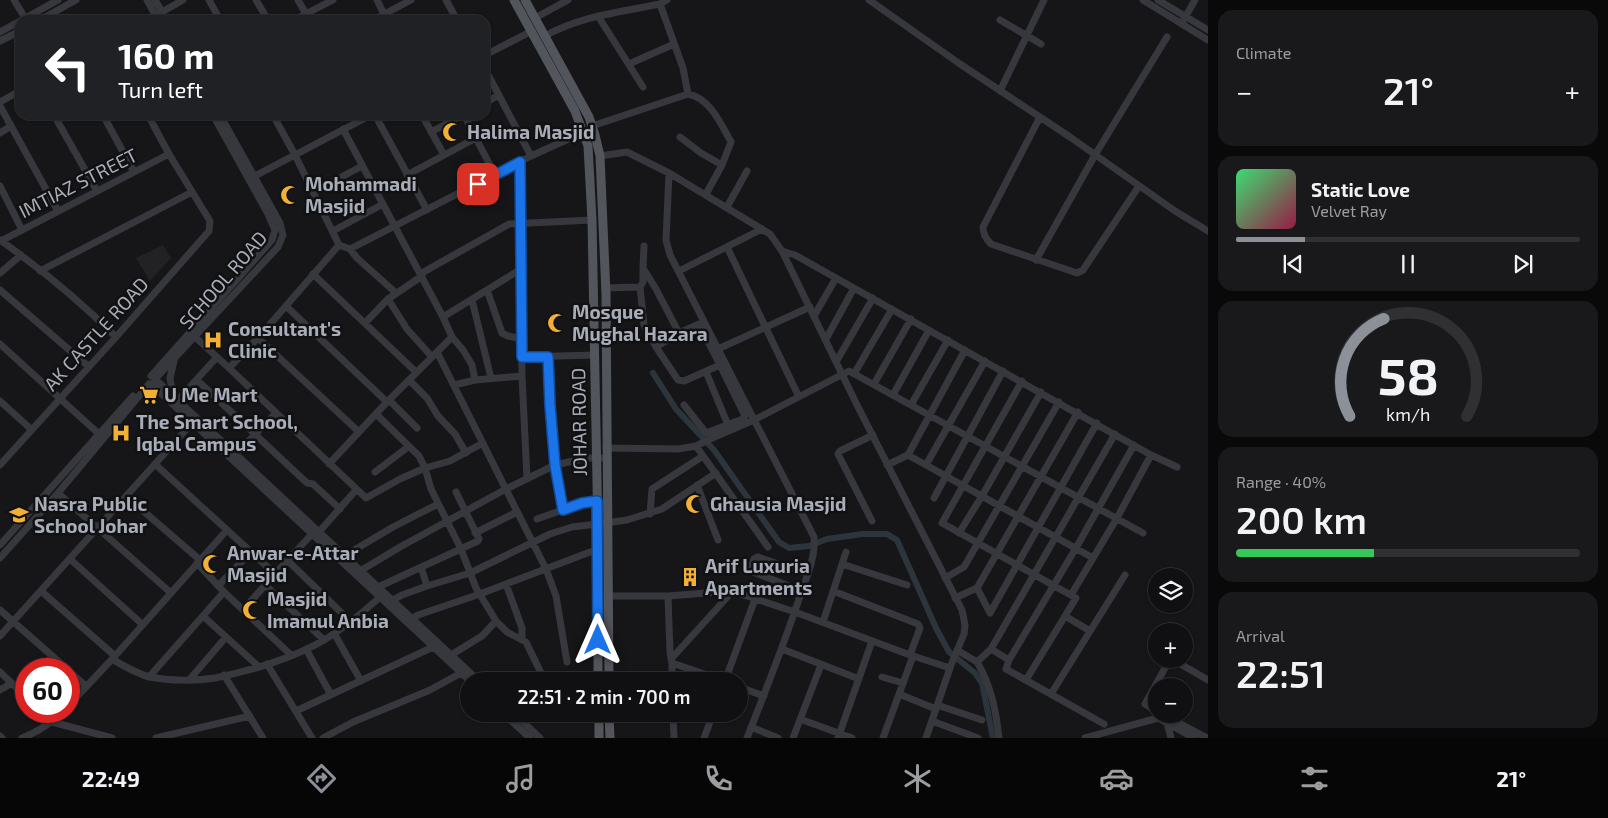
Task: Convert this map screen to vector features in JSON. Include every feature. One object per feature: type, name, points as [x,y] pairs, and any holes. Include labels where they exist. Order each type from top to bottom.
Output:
[{"type":"main road","name":"JOHAR ROAD","points":[[514,0],[558,77],[584,132],[588,146],[592,220],[597,501],[602,524],[608,596],[609,672]]},
{"type":"main road","name":"JOHAR ROAD","points":[[525,0],[589,117],[600,156],[605,288],[606,453],[602,524],[598,551],[598,672]]},
{"type":"main road","points":[[599,722],[599,738]]},
{"type":"main road","points":[[609,722],[610,738]]},
{"type":"street","points":[[14,0],[20,15]]},
{"type":"street","points":[[31,15],[58,0]]},
{"type":"street","points":[[49,15],[76,0]]},
{"type":"street","points":[[147,0],[158,15]]},
{"type":"street","points":[[156,0],[159,15]]},
{"type":"street","points":[[160,15],[183,0]]},
{"type":"street","points":[[209,0],[217,15]]},
{"type":"street","points":[[256,0],[265,15]]},
{"type":"street","points":[[298,0],[306,14],[332,0]]},
{"type":"street","points":[[377,0],[384,14],[411,0]]},
{"type":"street","points":[[446,0],[454,15]]},
{"type":"street","points":[[535,18],[568,0]]},
{"type":"street","points":[[545,36],[562,26],[598,16],[660,4],[667,0]]},
{"type":"street","points":[[869,0],[1175,211],[1208,231]]},
{"type":"street","points":[[1000,91],[1044,0]]},
{"type":"street","points":[[1143,0],[1208,30]]},
{"type":"street","points":[[1158,0],[1208,40]]},
{"type":"street","points":[[1183,20],[1195,0]]},
{"type":"street","points":[[660,4],[684,68],[688,94]]},
{"type":"street","points":[[598,16],[643,87]]},
{"type":"street","points":[[1000,20],[1041,44]]},
{"type":"street","points":[[0,32],[15,24]]},
{"type":"street","points":[[490,52],[532,31]]},
{"type":"street","points":[[0,41],[15,34]]},
{"type":"street","points":[[1036,260],[1095,155],[1167,37]]},
{"type":"street","points":[[629,64],[674,44]]},
{"type":"street","points":[[490,78],[531,156]]},
{"type":"street","points":[[0,102],[15,94]]},
{"type":"street","points":[[592,126],[688,94],[696,95],[710,108],[731,142],[722,165],[706,194]]},
{"type":"street","points":[[490,100],[499,95]]},
{"type":"street","points":[[0,106],[58,211]]},
{"type":"street","points":[[1040,117],[983,227],[986,239],[991,244],[1073,273],[1080,272],[1139,186]]},
{"type":"street","points":[[57,120],[97,191]]},
{"type":"street","points":[[106,120],[134,172]]},
{"type":"street","points":[[40,270],[192,192],[151,120]]},
{"type":"street","name":"SCHOOL ROAD","points":[[0,558],[58,493],[71,471],[99,434],[175,359],[180,348],[195,337],[278,248],[283,235],[280,223],[267,205],[216,120]]},
{"type":"street","name":"SCHOOL ROAD","points":[[0,545],[71,471],[272,240],[275,230],[267,205],[255,176],[223,120]]},
{"type":"street","points":[[276,120],[295,155],[339,246]]},
{"type":"street","points":[[255,176],[361,120]]},
{"type":"street","points":[[378,120],[427,210]]},
{"type":"street","points":[[425,120],[444,155]]},
{"type":"street","points":[[431,132],[454,120]]},
{"type":"street","points":[[466,120],[495,175]]},
{"type":"street","points":[[0,133],[11,126]]},
{"type":"street","points":[[343,129],[452,337],[463,350],[472,366],[475,380]]},
{"type":"street","points":[[350,249],[531,156],[584,132]]},
{"type":"street","points":[[680,137],[722,165]]},
{"type":"street","points":[[407,175],[476,138]]},
{"type":"street","points":[[600,156],[627,152],[669,173],[762,228],[770,234],[782,251],[962,610],[965,625],[964,634],[950,666],[926,738]]},
{"type":"street","name":"IMTIAZ STREET","points":[[1,240],[169,154]]},
{"type":"street","points":[[520,162],[522,376],[527,479]]},
{"type":"street","points":[[313,192],[362,166]]},
{"type":"street","points":[[727,207],[747,171]]},
{"type":"street","points":[[669,173],[666,240],[670,255],[814,537],[808,574],[782,649],[747,738]]},
{"type":"street","points":[[0,186],[22,230]]},
{"type":"street","name":"AK CASTLE ROAD","points":[[1,461],[61,399],[206,236],[209,231],[210,222],[192,192]]},
{"type":"street","points":[[333,231],[383,204]]},
{"type":"street","points":[[365,323],[388,300],[421,275],[510,224],[592,220]]},
{"type":"street","points":[[679,271],[762,228]]},
{"type":"street","points":[[1,240],[40,270],[99,320],[116,337]]},
{"type":"street","points":[[339,246],[350,249],[357,258],[396,294]]},
{"type":"street","points":[[229,368],[339,246]]},
{"type":"street","points":[[644,246],[643,282],[640,287],[644,325],[656,347],[678,380],[684,382],[720,365]]},
{"type":"street","points":[[727,247],[798,397]]},
{"type":"street","points":[[782,251],[795,255],[1177,468]]},
{"type":"street","points":[[0,273],[21,255]]},
{"type":"street","points":[[644,268],[679,333]]},
{"type":"street","points":[[443,317],[521,269]]},
{"type":"street","points":[[313,274],[416,372]]},
{"type":"street","points":[[814,316],[836,278]]},
{"type":"street","points":[[605,288],[640,287]]},
{"type":"street","points":[[826,339],[854,288]]},
{"type":"street","points":[[0,290],[89,367]]},
{"type":"street","points":[[487,290],[502,333],[522,340]]},
{"type":"street","points":[[836,362],[873,298]]},
{"type":"street","points":[[388,300],[407,329],[434,354],[454,386],[546,569],[556,596],[567,662]]},
{"type":"street","points":[[472,300],[491,378]]},
{"type":"street","points":[[286,306],[417,428]]},
{"type":"street","points":[[718,349],[810,307]]},
{"type":"street","points":[[854,374],[892,309]]},
{"type":"street","points":[[874,384],[911,319]]},
{"type":"street","points":[[656,347],[679,333],[697,324],[700,325],[744,416],[743,419],[704,432],[684,405]]},
{"type":"street","points":[[893,394],[929,330]]},
{"type":"street","points":[[195,337],[366,498],[400,479],[425,468],[450,461],[483,443]]},
{"type":"street","points":[[329,464],[416,372],[452,337]]},
{"type":"street","points":[[258,338],[359,432]]},
{"type":"street","points":[[911,405],[948,340]]},
{"type":"street","points":[[0,344],[99,434]]},
{"type":"street","points":[[888,465],[908,455],[965,350]]},
{"type":"street","points":[[522,357],[595,355]]},
{"type":"street","points":[[176,398],[197,380],[217,357]]},
{"type":"street","points":[[548,357],[555,465],[563,510]]},
{"type":"street","points":[[175,359],[171,368],[170,378],[171,387],[176,398]]},
{"type":"street","points":[[926,465],[985,361]]},
{"type":"street","points":[[360,571],[506,489],[555,465],[587,458],[596,458],[606,453],[678,449],[699,445],[754,420],[849,371],[1143,534]]},
{"type":"street","points":[[934,498],[1003,371]]},
{"type":"street","points":[[706,372],[728,425]]},
{"type":"street","points":[[454,386],[475,380],[522,376]]},
{"type":"street","points":[[197,380],[307,482],[312,484],[340,509]]},
{"type":"street","points":[[409,380],[427,398],[438,416],[456,434],[466,453]]},
{"type":"street","points":[[151,381],[176,398],[236,454],[379,598],[409,620],[469,672]]},
{"type":"street","points":[[151,381],[192,423],[393,600],[433,647],[460,672]]},
{"type":"street","points":[[1022,381],[942,523],[1076,598],[1026,680]]},
{"type":"street","points":[[959,533],[1041,392]]},
{"type":"street","points":[[0,402],[32,430]]},
{"type":"street","points":[[945,578],[964,567],[1059,402]]},
{"type":"street","points":[[956,598],[977,588],[1078,412]]},
{"type":"street","points":[[236,454],[276,413]]},
{"type":"street","points":[[376,414],[419,456],[425,468],[431,489],[461,549],[480,594],[496,621],[508,632],[526,642],[541,672]]},
{"type":"street","points":[[0,636],[192,423]]},
{"type":"street","points":[[977,588],[990,613],[1097,423]]},
{"type":"street","points":[[978,662],[991,649],[1115,434]]},
{"type":"street","points":[[872,521],[838,454],[840,451],[873,435]]},
{"type":"street","points":[[1104,724],[1006,669],[1009,660],[1076,548],[1134,444]]},
{"type":"street","points":[[699,445],[703,456],[768,547]]},
{"type":"street","points":[[375,472],[408,447]]},
{"type":"street","points":[[908,455],[1093,558]]},
{"type":"street","points":[[1071,595],[1117,518],[1151,455]]},
{"type":"street","points":[[650,514],[652,489],[703,456]]},
{"type":"street","points":[[155,464],[275,574]]},
{"type":"street","points":[[393,600],[427,586],[470,573],[550,534],[572,527],[627,520],[650,514],[716,473]]},
{"type":"street","points":[[697,486],[718,540]]},
{"type":"street","points":[[243,610],[287,560],[340,509],[356,490]]},
{"type":"street","points":[[378,587],[478,541],[479,539],[456,492]]},
{"type":"street","points":[[58,493],[171,593]]},
{"type":"street","points":[[126,496],[199,562],[221,589],[291,655]]},
{"type":"street","points":[[538,519],[582,503],[597,501]]},
{"type":"street","points":[[344,556],[393,527],[438,504]]},
{"type":"street","points":[[475,533],[517,512]]},
{"type":"street","points":[[80,693],[114,658],[227,530]]},
{"type":"street","points":[[409,620],[418,614],[480,594],[590,552],[598,551]]},
{"type":"street","points":[[149,676],[203,616],[221,589],[251,552]]},
{"type":"street","points":[[822,622],[846,552]]},
{"type":"street","points":[[802,591],[753,572],[751,569],[755,558],[758,557],[808,574]]},
{"type":"street","points":[[70,559],[143,625]]},
{"type":"street","points":[[287,560],[350,622]]},
{"type":"street","points":[[842,564],[907,585]]},
{"type":"street","points":[[421,567],[427,586]]},
{"type":"street","points":[[1051,694],[1125,575]]},
{"type":"street","points":[[506,584],[522,628],[522,640]]},
{"type":"street","points":[[265,585],[324,640]]},
{"type":"street","points":[[41,591],[125,667],[149,676],[190,679],[206,679],[224,675],[267,664],[291,655],[324,640],[379,598]]},
{"type":"street","points":[[833,591],[918,624],[920,628],[903,683],[882,738]]},
{"type":"street","points":[[672,661],[731,592]]},
{"type":"street","points":[[608,596],[668,596],[735,592],[795,612],[911,656],[950,666]]},
{"type":"street","points":[[668,596],[672,672]]},
{"type":"street","points":[[728,672],[755,599]]},
{"type":"street","points":[[0,610],[54,658]]},
{"type":"street","points":[[203,616],[258,666]]},
{"type":"street","points":[[1065,616],[1090,631]]},
{"type":"street","points":[[451,655],[482,636],[496,621]]},
{"type":"street","points":[[334,633],[361,681]]},
{"type":"street","points":[[190,679],[226,637]]},
{"type":"street","points":[[839,736],[872,641]]},
{"type":"street","points":[[296,711],[433,647]]},
{"type":"street","points":[[306,648],[331,694]]},
{"type":"street","points":[[782,649],[859,679]]},
{"type":"street","points":[[991,649],[1009,660]]},
{"type":"street","points":[[956,652],[978,662],[986,676],[996,713],[999,738]]},
{"type":"street","points":[[672,661],[701,672]]},
{"type":"street","points":[[267,664],[312,738]]},
{"type":"street","points":[[794,738],[821,665]]},
{"type":"street","points":[[1186,668],[1208,680]]},
{"type":"street","points":[[0,672],[15,687]]},
{"type":"street","points":[[323,738],[353,722],[430,690],[460,674]]},
{"type":"street","points":[[224,675],[264,738]]},
{"type":"street","points":[[882,677],[903,683]]},
{"type":"street","points":[[80,681],[86,686]]},
{"type":"street","points":[[0,690],[12,684]]},
{"type":"street","points":[[748,690],[764,696]]},
{"type":"street","points":[[899,694],[982,720]]},
{"type":"street","points":[[156,738],[250,716]]},
{"type":"street","points":[[800,719],[839,736],[852,738]]},
{"type":"street","points":[[932,721],[978,738]]},
{"type":"street","points":[[1085,738],[1148,721]]},
{"type":"street","points":[[513,722],[526,734],[540,738]]},
{"type":"street","points":[[519,722],[526,734]]},
{"type":"street","points":[[673,722],[674,738]]},
{"type":"street","points":[[704,738],[710,722]]},
{"type":"street","points":[[22,738],[37,732],[50,723]]},
{"type":"street","points":[[56,723],[112,738]]},
{"type":"street","points":[[1167,723],[1171,738]]},
{"type":"street","points":[[1167,723],[1194,738]]},
{"type":"street","points":[[1179,723],[1207,738]]},
{"type":"street","points":[[751,727],[778,738]]},
{"type":"shaded area","points":[[163,245],[171,258],[150,281],[136,258]]},
{"type":"waterway","points":[[653,373],[676,409],[714,450],[779,542],[789,548],[809,546],[827,539],[863,534],[887,534],[897,540],[936,628],[949,652],[975,673],[982,683],[993,738]]},
{"type":"place","name":"Halima Masjid","points":[[452,132]]},
{"type":"place","name":"Mohammadi Masjid","points":[[290,195]]},
{"type":"place","name":"Mosque Mughal Hazara","points":[[557,323]]},
{"type":"place","name":"Consultant's Clinic","points":[[213,340]]},
{"type":"place","name":"U Me Mart","points":[[149,395]]},
{"type":"place","name":"The Smart School, Iqbal Campus","points":[[121,433]]},
{"type":"place","name":"Ghausia Masjid","points":[[695,504]]},
{"type":"place","name":"Nasra Public School Johar","points":[[19,515]]},
{"type":"place","name":"Anwar-e-Attar Masjid","points":[[212,564]]},
{"type":"place","name":"Arif Luxuria Apartments","points":[[690,577]]},
{"type":"place","name":"Masjid Imamul Anbia","points":[[252,610]]},
{"type":"route","points":[[478,184],[520,162],[522,357],[548,357],[555,465],[563,510],[582,503],[597,501],[598,640]]}]
